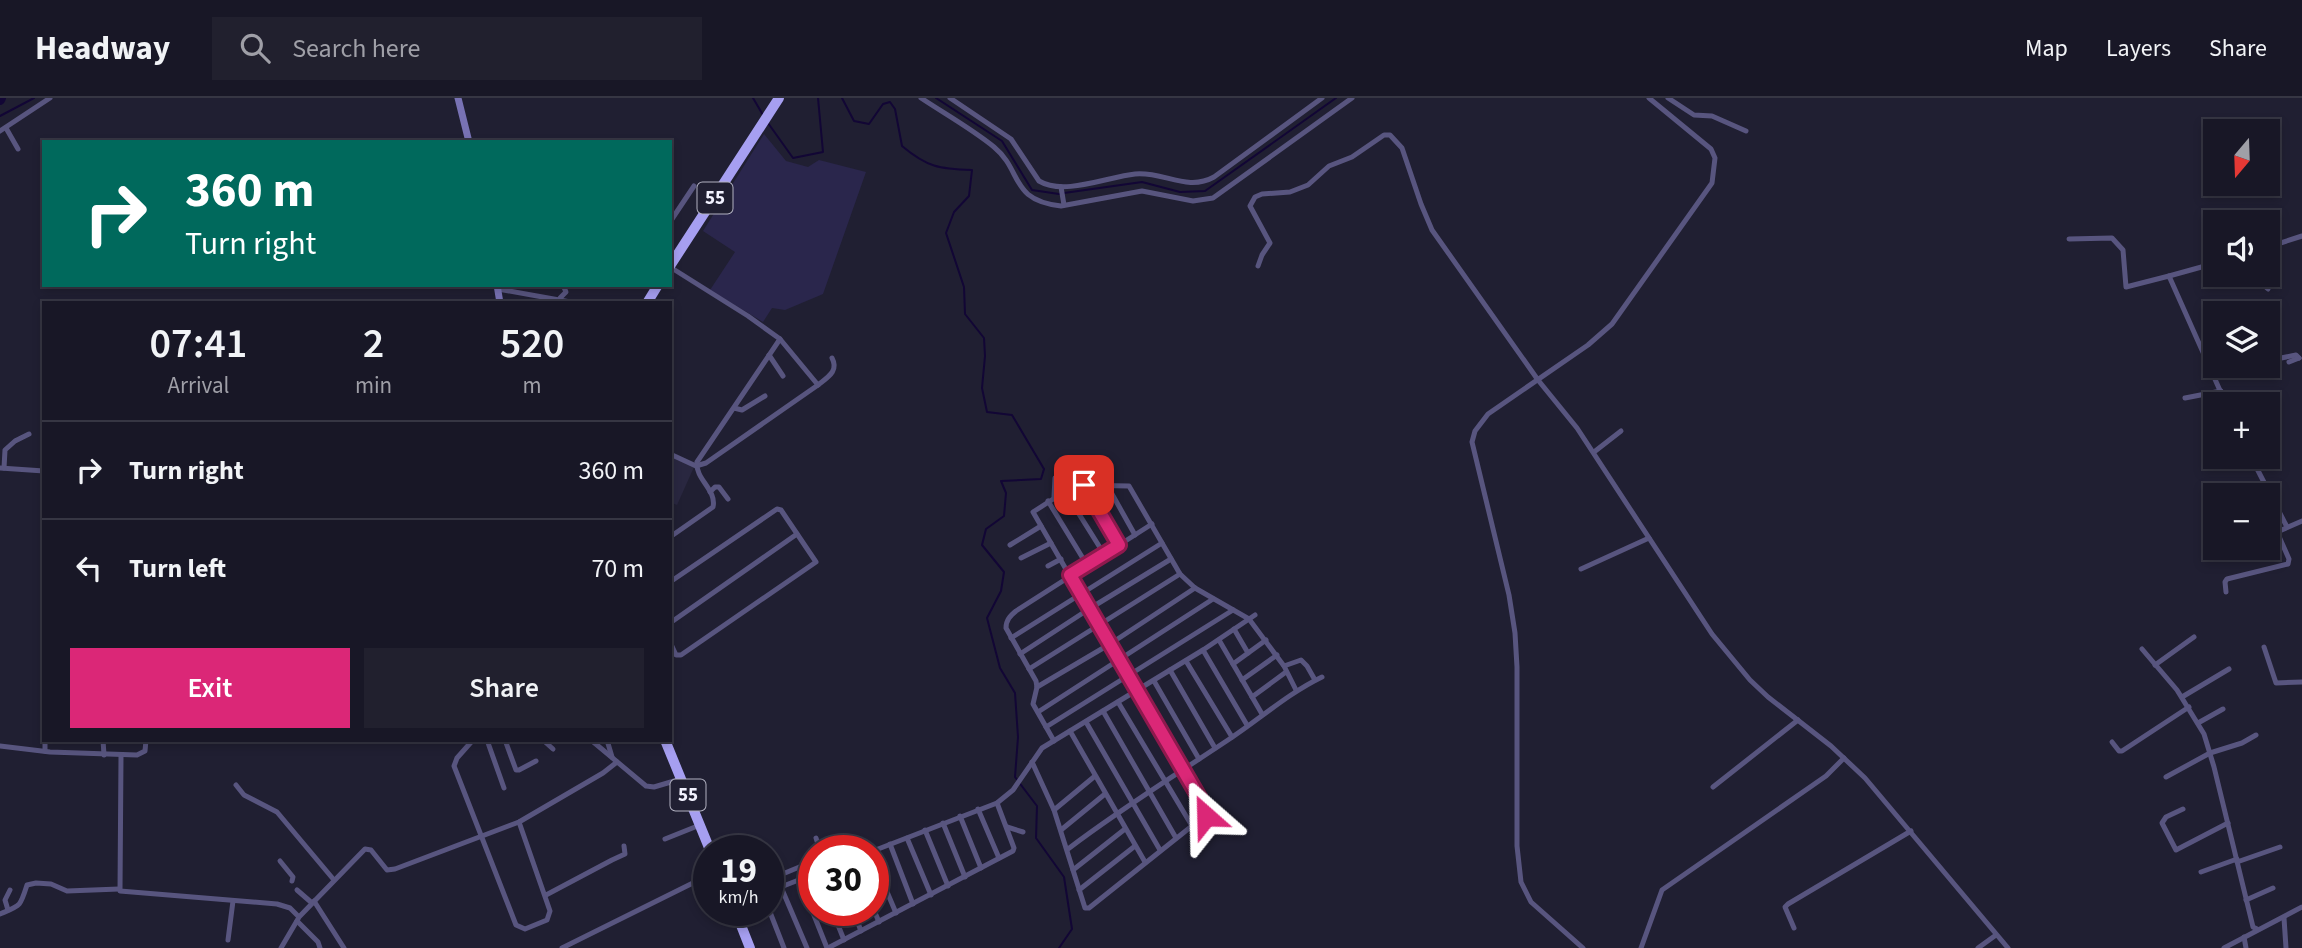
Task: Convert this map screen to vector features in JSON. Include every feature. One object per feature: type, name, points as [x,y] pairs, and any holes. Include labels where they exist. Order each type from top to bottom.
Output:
[{"type":"highway","name":"55","points":[[672,263],[779,98]]},
{"type":"highway","name":"55","points":[[666,742],[704,835]]},
{"type":"highway","points":[[741,926],[750,948]]},
{"type":"main road","points":[[458,98],[468,140]]},
{"type":"street","points":[[18,149],[3,129],[50,98]]},
{"type":"street","points":[[921,98],[997,149],[1027,194],[1050,205],[1142,191],[1193,201],[1213,198],[1352,98]]},
{"type":"street","points":[[950,98],[1011,139],[1039,181],[1061,189],[1136,174],[1158,175],[1192,184],[1203,182],[1214,177],[1322,98]]},
{"type":"street","points":[[1583,948],[1531,902],[1521,882],[1517,846],[1515,633],[1509,595],[1472,442],[1475,431],[1488,414],[1588,345],[1612,324],[1712,183],[1716,158],[1711,149],[1649,98]]},
{"type":"street","points":[[1668,98],[1694,115],[1720,118],[1746,131]]},
{"type":"street","points":[[1258,266],[1270,243],[1250,206],[1252,199],[1258,195],[1290,192],[1308,185],[1329,166],[1352,157],[1384,135],[1390,135],[1402,148],[1433,230],[1538,380],[1594,452],[1712,634],[1750,680],[1865,778],[2008,948]]},
{"type":"street","points":[[672,219],[694,186]]},
{"type":"street","points":[[1061,189],[1064,203]]},
{"type":"street","points":[[2280,243],[2302,236]]},
{"type":"street","points":[[2069,239],[2112,238],[2123,250],[2126,287],[2203,267]]},
{"type":"street","points":[[672,267],[780,339],[818,386]]},
{"type":"street","points":[[2169,276],[2221,391],[2185,398]]},
{"type":"street","points":[[497,287],[570,301]]},
{"type":"street","points":[[560,298],[566,292],[565,287]]},
{"type":"street","points":[[547,296],[552,301]]},
{"type":"street","points":[[696,466],[780,339]]},
{"type":"street","points":[[769,355],[783,376]]},
{"type":"street","points":[[2280,358],[2296,355],[2300,358]]},
{"type":"street","points":[[696,466],[713,458],[818,386],[836,367],[832,358]]},
{"type":"street","points":[[2289,362],[2300,358]]},
{"type":"street","points":[[734,408],[742,410],[765,396]]},
{"type":"street","points":[[1594,452],[1621,430]]},
{"type":"street","points":[[29,434],[5,450],[2,468],[42,471]]},
{"type":"street","points":[[672,455],[696,466],[714,499],[713,507],[672,536]]},
{"type":"street","points":[[2257,469],[2287,527]]},
{"type":"street","points":[[1074,476],[1075,485]]},
{"type":"street","points":[[1054,497],[1055,478]]},
{"type":"street","points":[[1031,762],[1055,810],[1085,908],[1089,908],[1144,862],[1206,816],[1207,811],[1033,512],[1075,485],[1129,486],[1180,574],[1195,588],[1249,619],[1277,656],[1296,690]]},
{"type":"street","points":[[1084,485],[1119,545]]},
{"type":"street","points":[[1107,485],[1135,535]]},
{"type":"street","points":[[710,492],[719,487],[728,499]]},
{"type":"street","points":[[1064,490],[1104,554]]},
{"type":"street","points":[[1048,501],[1087,565]]},
{"type":"street","points":[[672,581],[777,509],[781,510],[816,562],[681,655],[676,655],[672,646]]},
{"type":"street","points":[[2280,531],[2302,521]]},
{"type":"street","points":[[1054,741],[1033,704],[1037,687],[1006,628],[1009,617],[1152,524]]},
{"type":"street","points":[[1010,545],[1041,526]]},
{"type":"street","points":[[672,622],[797,534]]},
{"type":"street","points":[[1581,569],[1649,538]]},
{"type":"street","points":[[2226,592],[2227,579],[2288,564],[2289,559],[2280,540]]},
{"type":"street","points":[[1021,558],[1051,542]]},
{"type":"street","points":[[1012,638],[1162,543]]},
{"type":"street","points":[[1048,566],[1061,559]]},
{"type":"street","points":[[1020,654],[1171,559]]},
{"type":"street","points":[[1029,669],[1180,574]]},
{"type":"street","points":[[1037,687],[1110,644],[1195,588]]},
{"type":"street","points":[[1038,712],[1213,599]]},
{"type":"street","points":[[1046,727],[1233,610]]},
{"type":"street","points":[[913,904],[890,845],[997,803],[1022,779],[1042,748],[1154,681],[1255,615]]},
{"type":"street","points":[[1234,629],[1248,653]]},
{"type":"street","points":[[2155,665],[2194,637]]},
{"type":"street","points":[[1219,639],[1262,714]]},
{"type":"street","points":[[1233,664],[1266,640]]},
{"type":"street","points":[[2264,647],[2276,683],[2302,682]]},
{"type":"street","points":[[2142,649],[2182,697],[2198,723],[2210,753],[2253,927],[2257,929]]},
{"type":"street","points":[[1203,650],[1247,725]]},
{"type":"street","points":[[1242,680],[1277,656]]},
{"type":"street","points":[[1252,697],[1285,669],[1301,660],[1315,680]]},
{"type":"street","points":[[1186,661],[1232,737]]},
{"type":"street","points":[[2182,697],[2229,669]]},
{"type":"street","points":[[1170,670],[1215,748]]},
{"type":"street","points":[[1068,849],[1115,813],[1232,737],[1296,690],[1322,677]]},
{"type":"street","points":[[1154,681],[1199,759]]},
{"type":"street","points":[[1118,702],[1192,826]]},
{"type":"street","points":[[2112,743],[2122,751],[2189,707]]},
{"type":"street","points":[[2198,723],[2223,709]]},
{"type":"street","points":[[1103,711],[1176,838]]},
{"type":"street","points":[[1713,787],[1798,720]]},
{"type":"street","points":[[1086,722],[1160,850]]},
{"type":"street","points":[[1070,731],[1144,862]]},
{"type":"street","points":[[2166,777],[2210,753],[2242,743],[2256,735]]},
{"type":"street","points":[[45,742],[45,751]]},
{"type":"street","points":[[103,742],[104,755]]},
{"type":"street","points":[[0,746],[121,756],[143,753],[146,742]]},
{"type":"street","points":[[471,742],[457,758],[454,766],[518,928],[528,929],[547,920],[550,911],[519,822]]},
{"type":"street","points":[[488,742],[504,788]]},
{"type":"street","points":[[506,742],[516,770],[536,761]]},
{"type":"street","points":[[545,742],[553,749]]},
{"type":"street","points":[[593,742],[651,788],[681,779]]},
{"type":"street","points":[[608,742],[615,760]]},
{"type":"street","points":[[119,889],[121,756]]},
{"type":"street","points":[[1641,948],[1662,890],[1826,776],[1844,758]]},
{"type":"street","points":[[281,948],[298,919],[365,849],[371,850],[384,868],[390,870],[519,822],[603,773],[615,760]]},
{"type":"street","points":[[1055,810],[1095,776]]},
{"type":"street","points":[[236,785],[244,795],[277,812],[334,880]]},
{"type":"street","points":[[1061,830],[1105,794]]},
{"type":"street","points":[[889,917],[1014,850],[997,803]]},
{"type":"street","points":[[978,809],[999,858]]},
{"type":"street","points":[[2183,809],[2166,817],[2162,823],[2176,850],[2228,824]]},
{"type":"street","points":[[960,816],[981,868]]},
{"type":"street","points":[[943,823],[965,877]]},
{"type":"street","points":[[665,839],[700,825]]},
{"type":"street","points":[[1007,827],[1023,832]]},
{"type":"street","points":[[1073,870],[1125,829]]},
{"type":"street","points":[[925,830],[948,886]]},
{"type":"street","points":[[1794,928],[1786,907],[1788,904],[1911,831]]},
{"type":"street","points":[[907,838],[931,895]]},
{"type":"street","points":[[546,895],[623,856],[624,846]]},
{"type":"street","points":[[1079,890],[1135,846]]},
{"type":"street","points":[[2201,872],[2280,847]]},
{"type":"street","points":[[280,861],[293,877],[292,881]]},
{"type":"street","points":[[562,948],[693,883]]},
{"type":"street","points":[[0,914],[22,903],[27,885],[30,884],[51,884],[67,891],[119,889],[122,892],[278,904],[290,908],[320,948]]},
{"type":"street","points":[[2246,900],[2273,888]]},
{"type":"street","points":[[8,910],[5,900],[10,890]]},
{"type":"street","points":[[298,890],[313,902],[344,948]]},
{"type":"street","points":[[784,894],[807,948]]},
{"type":"street","points":[[889,897],[896,913]]},
{"type":"street","points":[[228,940],[233,901]]},
{"type":"street","points":[[2224,948],[2302,907]]},
{"type":"street","points":[[2284,918],[2286,948]]},
{"type":"street","points":[[775,926],[784,948]]},
{"type":"street","points":[[818,926],[827,948],[871,926]]},
{"type":"street","points":[[838,926],[844,940]]},
{"type":"street","points":[[859,926],[861,931]]},
{"type":"street","points":[[1978,948],[1996,935]]},
{"type":"street","points":[[2244,937],[2246,948]]},
{"type":"shaded area","points":[[764,134],[786,161],[808,167],[819,160],[866,172],[823,294],[785,310],[772,308],[763,322],[710,290],[735,252],[703,231]]},
{"type":"shaded area","points":[[672,456],[694,467],[677,505],[672,503]]},
{"type":"waterway","points":[[0,116],[34,98]]},
{"type":"waterway","points":[[753,98],[763,115]]},
{"type":"waterway","points":[[768,123],[793,158],[823,152],[818,98]]},
{"type":"waterway","points":[[842,98],[854,121],[869,124],[883,104],[890,102],[895,109],[902,146],[934,166],[972,170],[969,196],[954,212],[946,233],[964,287],[965,314],[984,338],[982,388],[987,412],[1012,415],[1044,469],[1041,479],[1001,481],[1006,493],[1004,516],[986,529],[982,545],[1004,572],[1001,591],[987,618],[1000,668],[1015,693],[1018,737],[1015,777],[1037,806],[1036,838],[1064,877],[1072,929],[1059,948]]},
{"type":"waterway","points":[[936,98],[1002,141],[1032,190],[1059,194]]},
{"type":"waterway","points":[[1064,193],[1142,182],[1180,192],[1205,191],[1336,98]]},
{"type":"route","points":[[1084,485],[1119,545],[1070,575],[1207,811],[1206,816]]}]
